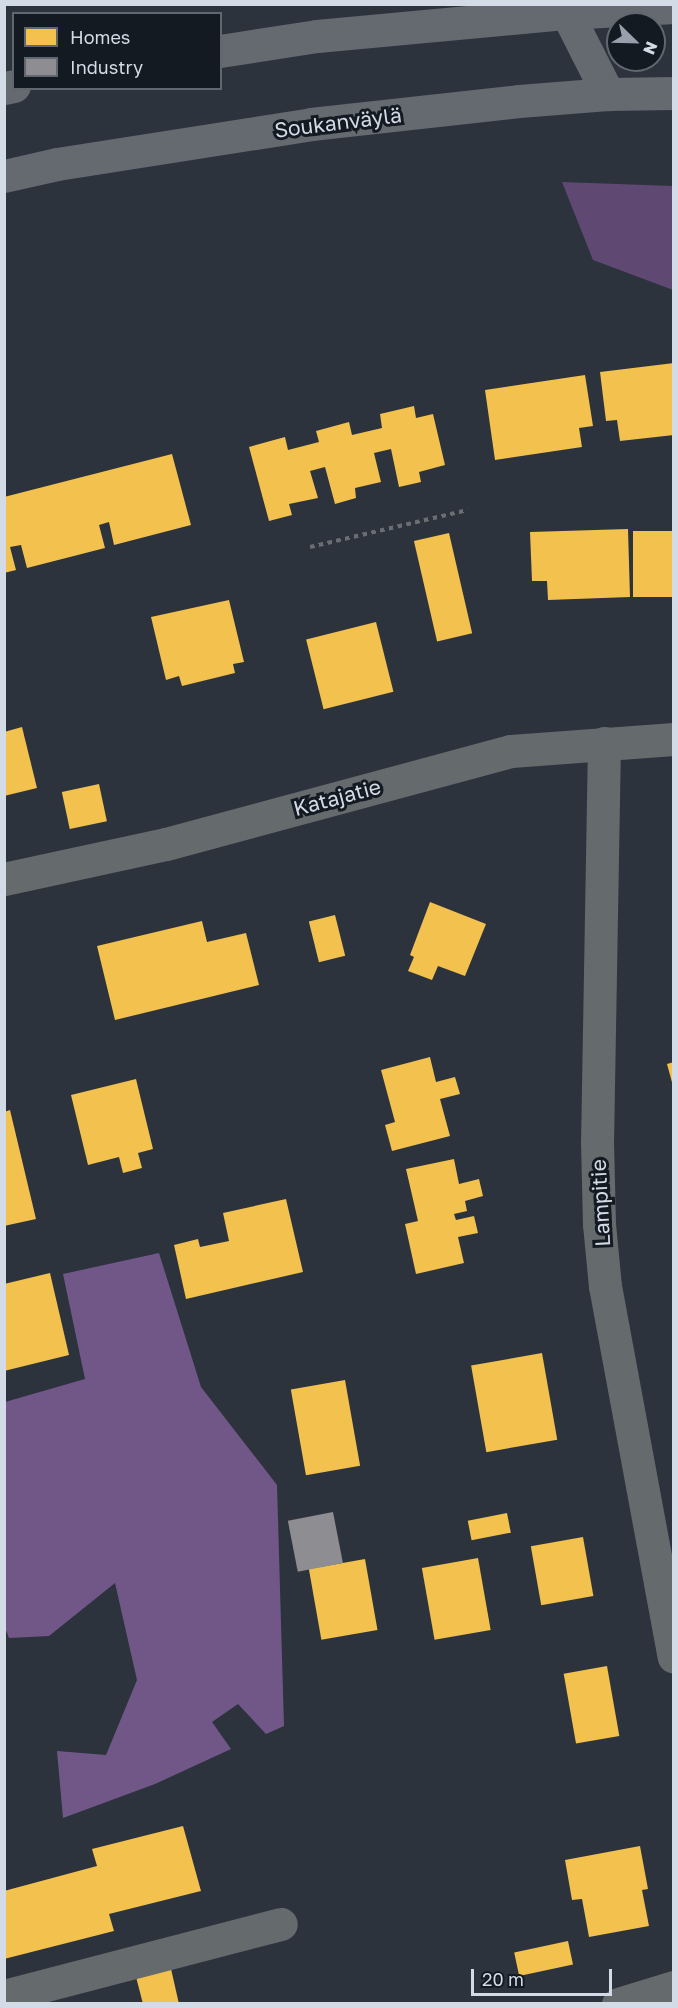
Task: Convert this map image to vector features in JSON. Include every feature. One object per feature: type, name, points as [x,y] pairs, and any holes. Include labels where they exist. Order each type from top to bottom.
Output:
[{"type":"main road","points":[[222,51],[317,36],[567,9],[632,12],[674,7]]},
{"type":"main road","points":[[567,9],[608,94]]},
{"type":"main road","points":[[608,94],[614,72]]},
{"type":"main road","name":"Soukanväylä","points":[[4,176],[57,164],[311,124],[608,94],[674,93]]},
{"type":"street","name":"Katajatie","points":[[4,879],[166,844],[511,752],[674,739]]},
{"type":"street","name":"Lampitie","points":[[604,743],[597,1142],[599,1224],[605,1286],[674,1657]]},
{"type":"street","points":[[4,1996],[281,1924]]},
{"type":"street","points":[[618,2004],[674,1986]]},
{"type":"path","points":[[310,547],[468,510]]},
{"type":"shaded area","points":[[562,182],[673,186],[673,290],[593,260]]},
{"type":"shaded area","points":[[159,1253],[201,1387],[277,1485],[284,1726],[266,1734],[238,1704],[212,1722],[231,1749],[155,1784],[63,1818],[57,1751],[106,1755],[137,1680],[115,1583],[49,1636],[9,1638],[4,1625],[5,1402],[85,1379],[63,1274]]},
{"type":"building: Homes","points":[[674,363],[674,435],[620,441],[617,420],[606,421],[600,372]]},
{"type":"building: Homes","points":[[585,375],[593,426],[579,428],[582,447],[495,460],[485,390]]},
{"type":"building: Homes","points":[[414,406],[416,418],[433,414],[445,465],[419,472],[421,482],[399,487],[391,449],[374,453],[381,482],[355,488],[356,498],[335,504],[325,467],[310,471],[318,498],[289,504],[292,515],[269,521],[249,447],[285,437],[288,450],[319,442],[316,431],[349,422],[352,435],[382,428],[380,414]]},
{"type":"building: Homes","points":[[172,454],[191,525],[114,545],[109,522],[99,525],[105,548],[27,568],[21,545],[10,547],[16,570],[4,573],[4,497]]},
{"type":"building: Homes","points":[[628,529],[630,597],[548,600],[547,581],[532,581],[530,532]]},
{"type":"building: Homes","points":[[633,531],[674,531],[674,597],[633,597]]},
{"type":"building: Homes","points":[[449,533],[472,633],[437,641],[414,541]]},
{"type":"building: Homes","points":[[229,600],[244,662],[233,664],[235,673],[182,686],[179,676],[166,680],[151,617]]},
{"type":"building: Homes","points":[[376,622],[393,692],[324,709],[306,639]]},
{"type":"building: Homes","points":[[22,727],[37,788],[4,796],[4,732]]},
{"type":"building: Homes","points":[[99,784],[107,821],[70,829],[62,792]]},
{"type":"building: Homes","points":[[430,902],[486,924],[465,976],[438,966],[432,980],[408,971],[414,957],[410,955]]},
{"type":"building: Homes","points":[[335,915],[345,956],[319,962],[309,922]]},
{"type":"building: Homes","points":[[202,921],[207,942],[246,933],[259,985],[115,1020],[97,946]]},
{"type":"building: Homes","points":[[430,1057],[436,1082],[455,1077],[460,1094],[440,1099],[450,1136],[392,1151],[385,1125],[395,1122],[381,1070]]},
{"type":"building: Homes","points":[[674,1062],[674,1086],[673,1086],[667,1064]]},
{"type":"building: Homes","points":[[136,1079],[153,1149],[138,1153],[142,1168],[123,1173],[119,1157],[88,1165],[71,1095]]},
{"type":"building: Homes","points":[[10,1110],[36,1219],[4,1226],[4,1112]]},
{"type":"building: Homes","points":[[454,1159],[459,1184],[479,1179],[483,1196],[465,1201],[467,1211],[454,1214],[456,1220],[474,1216],[478,1233],[458,1237],[464,1263],[416,1274],[405,1224],[418,1221],[406,1169]]},
{"type":"building: Homes","points":[[286,1199],[303,1272],[186,1299],[174,1245],[198,1239],[200,1247],[229,1241],[223,1213]]},
{"type":"building: Homes","points":[[50,1273],[69,1355],[4,1371],[4,1284]]},
{"type":"building: Homes","points":[[542,1353],[557,1440],[486,1452],[471,1366]]},
{"type":"building: Homes","points":[[345,1380],[360,1466],[306,1475],[291,1390]]},
{"type":"building: Homes","points":[[507,1513],[511,1533],[472,1540],[468,1521]]},
{"type":"building: Homes","points":[[583,1537],[593,1596],[541,1605],[531,1546]]},
{"type":"building: Homes","points":[[478,1558],[491,1630],[435,1640],[422,1568]]},
{"type":"building: Homes","points":[[365,1559],[378,1630],[321,1640],[309,1569]]},
{"type":"building: Homes","points":[[607,1666],[619,1736],[576,1744],[564,1674]]},
{"type":"building: Homes","points":[[183,1826],[201,1891],[109,1914],[114,1931],[4,1959],[4,1891],[97,1866],[92,1849]]},
{"type":"building: Homes","points":[[640,1846],[648,1889],[642,1890],[649,1926],[589,1937],[582,1899],[572,1900],[565,1860]]},
{"type":"building: Homes","points":[[568,1941],[573,1964],[519,1976],[514,1952]]},
{"type":"building: Homes","points":[[169,1960],[179,2004],[143,2004],[134,1969]]},
{"type":"building: Industry","points":[[333,1512],[343,1563],[298,1572],[288,1521]]}]
